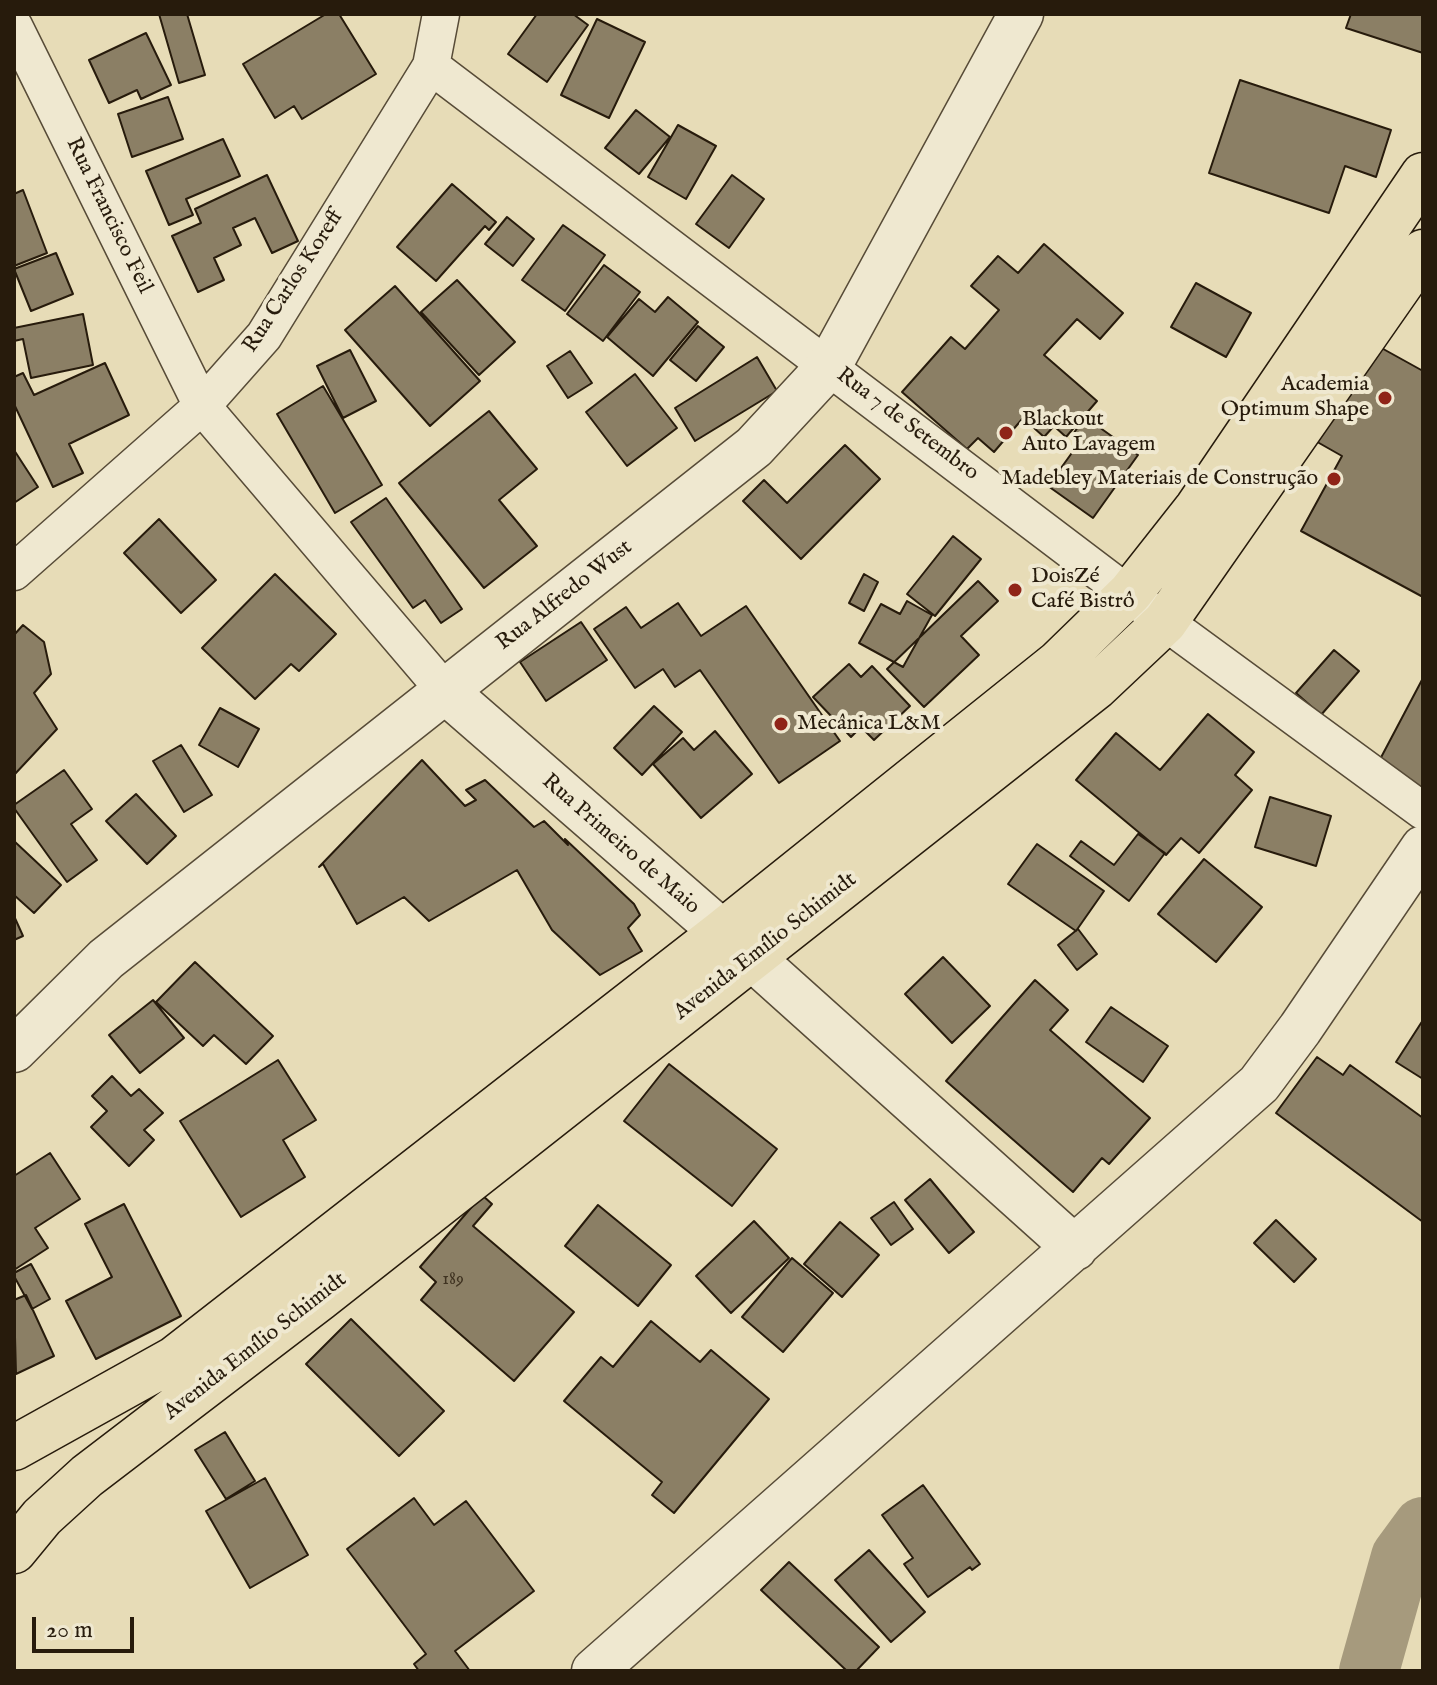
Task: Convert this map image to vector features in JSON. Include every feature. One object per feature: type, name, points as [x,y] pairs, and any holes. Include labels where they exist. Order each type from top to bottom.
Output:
[{"type":"main road","name":"Avenida Emílio Schimidt","points":[[14,1551],[42,1517],[87,1476],[332,1288],[737,945],[1058,663],[1130,593],[1197,508],[1423,175]]},
{"type":"main road","name":"Avenida Emílio Schimidt","points":[[14,1448],[174,1359],[737,945],[1096,687],[1165,622],[1423,252]]},
{"type":"main road","points":[[14,1479],[56,1455],[174,1359]]},
{"type":"street","name":"Rua Carlos Koreff","points":[[14,572],[202,406],[264,336],[431,66],[441,14]]},
{"type":"street","name":"Rua Francisco Feil","points":[[14,26],[202,406]]},
{"type":"street","name":"Rua Alfredo Wust","points":[[14,1050],[106,959],[754,447],[829,366],[1012,31]]},
{"type":"street","name":"Rua 7 de Setembro","points":[[431,66],[1165,622],[1423,811]]},
{"type":"street","name":"Rua Primeiro de Maio","points":[[202,406],[445,691],[737,945],[1075,1248]]},
{"type":"street","points":[[594,1671],[1259,1084],[1423,848]]},
{"type":"building","points":[[159,14],[187,14],[205,75],[179,83]]},
{"type":"building","points":[[326,14],[339,14],[376,74],[302,119],[294,106],[275,118],[243,64]]},
{"type":"building","points":[[537,14],[573,14],[588,25],[547,82],[508,54]]},
{"type":"building","points":[[1351,14],[1423,14],[1423,53],[1346,28]]},
{"type":"building","points":[[597,19],[645,42],[609,118],[561,95]]},
{"type":"building","points":[[146,33],[171,85],[141,99],[137,90],[109,103],[89,60]]},
{"type":"building","points":[[1240,80],[1391,130],[1376,177],[1345,166],[1329,213],[1209,173]]},
{"type":"building","points":[[168,97],[183,139],[132,157],[118,114]]},
{"type":"building","points":[[636,110],[670,137],[639,174],[605,148]]},
{"type":"building","points":[[678,125],[716,146],[686,199],[648,177]]},
{"type":"building","points":[[223,139],[240,176],[186,199],[193,215],[169,225],[146,171]]},
{"type":"building","points":[[267,175],[298,241],[272,253],[255,218],[233,228],[241,245],[214,258],[224,280],[198,292],[172,236],[201,223],[195,209]]},
{"type":"building","points":[[732,175],[764,199],[729,248],[696,224]]},
{"type":"building","points":[[452,184],[496,222],[489,230],[485,226],[436,281],[397,247]]},
{"type":"building","points":[[23,190],[47,253],[14,266],[14,194]]},
{"type":"building","points":[[507,217],[534,239],[513,266],[485,244]]},
{"type":"building","points":[[563,225],[605,255],[565,311],[522,280]]},
{"type":"building","points":[[1044,244],[1123,313],[1100,339],[1077,319],[1044,355],[1097,401],[1066,437],[1054,426],[1044,437],[1023,418],[994,452],[978,438],[967,449],[902,392],[951,337],[965,349],[999,310],[971,286],[998,256],[1018,273]]},
{"type":"building","points":[[56,253],[73,294],[31,311],[14,269]]},
{"type":"building","points":[[604,265],[640,292],[603,341],[567,314]]},
{"type":"building","points":[[457,280],[515,342],[479,375],[421,312]]},
{"type":"building","points":[[1196,283],[1251,313],[1226,357],[1171,327]]},
{"type":"building","points":[[395,286],[480,381],[430,426],[345,330]]},
{"type":"building","points":[[668,297],[698,322],[653,376],[607,337],[639,299],[655,312]]},
{"type":"building","points":[[83,314],[93,365],[31,378],[23,339],[14,341],[14,328]]},
{"type":"building","points":[[698,326],[724,347],[696,381],[670,360]]},
{"type":"building","points":[[1367,340],[1423,371],[1423,597],[1301,531],[1342,456],[1312,439]]},
{"type":"building","points":[[350,350],[376,401],[343,418],[317,366]]},
{"type":"building","points":[[570,351],[592,383],[568,398],[547,366]]},
{"type":"building","points":[[757,357],[777,391],[695,441],[675,408]]},
{"type":"building","points":[[105,363],[129,415],[69,444],[83,473],[53,487],[14,404],[14,377],[23,373],[34,395]]},
{"type":"building","points":[[635,374],[677,428],[627,466],[586,412]]},
{"type":"building","points":[[323,386],[382,485],[335,513],[277,414]]},
{"type":"building","points":[[489,411],[537,469],[499,500],[537,546],[484,588],[399,483]]},
{"type":"building","points":[[1085,417],[1138,455],[1093,518],[1048,486],[1079,443],[1071,437]]},
{"type":"building","points":[[845,445],[880,479],[801,559],[743,501],[764,480],[787,503]]},
{"type":"building","points":[[14,450],[38,487],[14,503]]},
{"type":"building","points":[[386,498],[462,609],[441,623],[425,600],[413,608],[351,522]]},
{"type":"building","points":[[159,519],[216,580],[181,613],[124,553]]},
{"type":"building","points":[[953,536],[981,559],[935,616],[907,594]]},
{"type":"building","points":[[275,574],[336,634],[299,671],[291,664],[255,699],[202,648]]},
{"type":"building","points":[[864,574],[878,582],[864,611],[849,603]]},
{"type":"building","points":[[978,581],[998,601],[961,636],[979,655],[924,707],[887,669]]},
{"type":"building","points":[[907,601],[932,615],[903,667],[859,643],[881,604],[900,614]]},
{"type":"building","points":[[678,603],[701,636],[746,606],[840,741],[779,783],[700,670],[675,687],[663,669],[635,688],[594,629],[626,607],[641,628]]},
{"type":"building","points":[[581,622],[607,660],[546,701],[520,662]]},
{"type":"building","points":[[23,625],[44,642],[51,674],[34,693],[57,729],[14,775],[14,635]]},
{"type":"building","points":[[1334,650],[1359,671],[1321,715],[1296,693]]},
{"type":"building","points":[[849,664],[861,677],[872,666],[910,706],[874,740],[861,727],[851,737],[813,697]]},
{"type":"building","points":[[1423,678],[1423,783],[1421,788],[1377,765]]},
{"type":"building","points":[[654,706],[682,732],[642,775],[614,748]]},
{"type":"building","points":[[220,708],[259,729],[238,767],[199,745]]},
{"type":"building","points":[[1208,714],[1254,752],[1235,775],[1252,790],[1199,853],[1181,838],[1166,855],[1076,780],[1116,733],[1160,770]]},
{"type":"building","points":[[715,731],[752,774],[701,818],[653,764],[683,738],[694,750]]},
{"type":"building","points":[[181,745],[212,795],[184,812],[153,761]]},
{"type":"building","points":[[422,760],[465,806],[476,800],[466,790],[485,780],[534,827],[544,821],[568,845],[565,839],[634,904],[640,915],[628,928],[642,951],[600,975],[552,930],[517,870],[429,921],[404,897],[357,924],[323,864],[319,867]]},
{"type":"building","points":[[64,770],[92,809],[71,824],[97,860],[67,882],[14,808]]},
{"type":"building","points":[[136,794],[176,836],[147,864],[106,821]]},
{"type":"building","points":[[1270,797],[1331,816],[1316,866],[1255,847]]},
{"type":"building","points":[[1138,834],[1165,853],[1129,901],[1070,856],[1081,841],[1114,865]]},
{"type":"building","points":[[14,841],[61,885],[34,913],[14,895]]},
{"type":"building","points":[[1037,844],[1104,891],[1076,931],[1008,884]]},
{"type":"building","points":[[1204,859],[1262,907],[1216,962],[1158,914]]},
{"type":"building","points":[[14,916],[23,936],[14,940]]},
{"type":"building","points":[[1078,929],[1097,954],[1077,970],[1058,945]]},
{"type":"building","points":[[943,957],[990,1006],[952,1043],[905,994]]},
{"type":"building","points":[[195,962],[273,1036],[246,1064],[214,1035],[203,1046],[156,1002]]},
{"type":"building","points":[[1035,980],[1068,1010],[1050,1030],[1150,1118],[1109,1164],[1102,1158],[1073,1192],[946,1081]]},
{"type":"building","points":[[153,1000],[184,1038],[140,1073],[109,1035]]},
{"type":"building","points":[[1111,1007],[1168,1046],[1143,1082],[1086,1042]]},
{"type":"building","points":[[1423,1020],[1423,1079],[1396,1062]]},
{"type":"building","points":[[1317,1057],[1343,1075],[1350,1065],[1423,1118],[1423,1222],[1276,1113]]},
{"type":"building","points":[[278,1060],[316,1120],[283,1140],[305,1177],[241,1217],[180,1121]]},
{"type":"building","points":[[669,1064],[777,1149],[732,1206],[624,1121]]},
{"type":"building","points":[[112,1076],[131,1096],[139,1089],[163,1113],[144,1130],[154,1140],[129,1166],[91,1127],[107,1111],[92,1096]]},
{"type":"building","points":[[50,1153],[80,1199],[35,1228],[48,1248],[14,1270],[14,1176]]},
{"type":"building","points":[[930,1179],[974,1232],[949,1253],[905,1200]]},
{"type":"building","points":[[482,1195],[492,1204],[473,1226],[574,1312],[514,1381],[421,1300],[436,1282],[420,1267]]},
{"type":"building","points":[[894,1202],[913,1229],[891,1245],[871,1218]]},
{"type":"building","points":[[124,1204],[181,1316],[96,1359],[66,1301],[112,1277],[85,1224]]},
{"type":"building","points":[[598,1205],[671,1265],[638,1306],[565,1246]]},
{"type":"building","points":[[1276,1220],[1316,1259],[1294,1282],[1254,1243]]},
{"type":"building","points":[[754,1221],[789,1258],[731,1313],[696,1276]]},
{"type":"building","points":[[840,1222],[879,1255],[842,1297],[804,1264]]},
{"type":"building","points":[[792,1258],[833,1293],[783,1352],[742,1317]]},
{"type":"building","points":[[31,1264],[50,1299],[32,1309],[14,1276],[14,1273]]},
{"type":"building","points":[[26,1295],[54,1356],[16,1374],[14,1300]]},
{"type":"building","points":[[351,1319],[444,1411],[399,1456],[306,1364]]},
{"type":"building","points":[[651,1321],[700,1362],[711,1350],[769,1399],[674,1513],[652,1495],[662,1482],[564,1401],[601,1357],[613,1367]]},
{"type":"building","points":[[225,1432],[255,1481],[226,1499],[195,1450]]},
{"type":"building","points":[[265,1478],[308,1555],[250,1588],[206,1511]]},
{"type":"building","points":[[923,1485],[980,1564],[972,1570],[970,1567],[928,1597],[904,1564],[913,1558],[882,1515]]},
{"type":"building","points":[[414,1498],[434,1525],[466,1501],[534,1591],[455,1651],[470,1671],[419,1671],[414,1664],[426,1654],[347,1549]]},
{"type":"building","points":[[869,1550],[925,1612],[891,1642],[835,1580]]},
{"type":"building","points":[[789,1562],[879,1647],[856,1671],[847,1671],[761,1590]]},
{"type":"waterway","points":[[1369,1671],[1401,1557],[1423,1527]]},
{"type":"place","name":"Academia Optimum Shape","points":[[1385,398]]},
{"type":"place","name":"Blackout Auto Lavagem","points":[[1006,433]]},
{"type":"place","name":"Madebley Materiais de Construção","points":[[1334,479]]},
{"type":"place","name":"DoisZé Café Bistrô","points":[[1015,590]]},
{"type":"place","name":"Mecânica L&M","points":[[781,724]]}]
